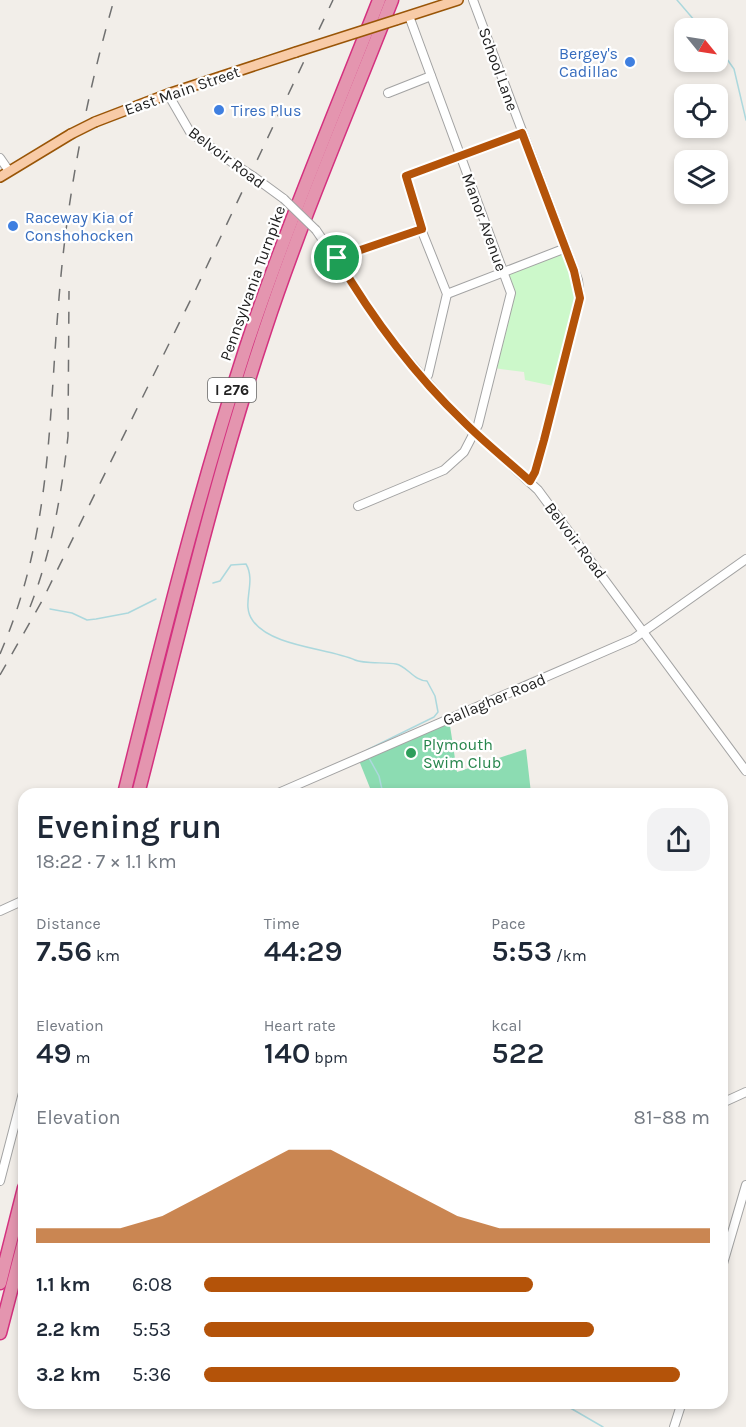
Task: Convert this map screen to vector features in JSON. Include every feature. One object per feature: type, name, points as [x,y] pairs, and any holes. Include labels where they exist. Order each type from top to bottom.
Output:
[{"type":"highway","name":"Pennsylvania Turnpike","points":[[125,788],[170,608],[232,390],[283,243],[379,0]]},
{"type":"highway","name":"Pennsylvania Turnpike","points":[[140,788],[216,492],[251,374],[296,244],[392,0]]},
{"type":"highway","points":[[0,1283],[18,1212]]},
{"type":"highway","points":[[0,1333],[18,1264]]},
{"type":"main road","name":"East Main Street","points":[[0,177],[95,122],[168,94],[458,0]]},
{"type":"street","name":"School Lane","points":[[473,0],[578,280],[580,298],[544,440],[535,472],[530,481]]},
{"type":"street","name":"Manor Avenue","points":[[358,506],[444,470],[464,452],[475,432],[511,292],[409,16]]},
{"type":"street","points":[[388,93],[431,76]]},
{"type":"street","name":"Belvoir Road","points":[[168,94],[190,132],[284,199],[316,230],[337,258],[379,324],[424,378],[475,432],[530,481],[644,631],[746,771]]},
{"type":"street","points":[[424,378],[428,375],[447,294],[422,229],[406,176],[522,133]]},
{"type":"street","points":[[0,158],[9,171]]},
{"type":"street","points":[[337,258],[422,229]]},
{"type":"street","points":[[447,294],[566,248]]},
{"type":"street","name":"Gallagher Road","points":[[290,788],[633,639],[746,559]]},
{"type":"street","points":[[0,911],[18,903]]},
{"type":"street","points":[[728,1100],[746,1092]]},
{"type":"street","points":[[0,1181],[18,1112]]},
{"type":"street","points":[[728,1247],[746,1185]]},
{"type":"street","points":[[674,1427],[680,1409]]},
{"type":"green space","points":[[566,248],[580,298],[558,387],[525,380],[524,372],[493,368],[511,293],[503,272]]},
{"type":"green space","name":"Plymouth Swim Club","points":[[449,719],[457,772],[526,749],[530,788],[370,788],[358,758]]},
{"type":"waterway","points":[[677,0],[692,18]]},
{"type":"waterway","points":[[728,61],[734,69],[746,120]]},
{"type":"waterway","points":[[213,583],[220,581],[231,565],[246,564],[250,579],[249,614],[262,630],[287,642],[359,661],[400,665],[418,679],[427,681],[435,696],[438,712],[434,717],[367,750]]},
{"type":"waterway","points":[[50,609],[72,613],[87,620],[128,613],[156,599]]},
{"type":"waterway","points":[[369,758],[379,776],[382,788]]},
{"type":"waterway","points":[[572,1409],[603,1427]]},
{"type":"railway","points":[[0,654],[17,609],[30,565],[39,522],[45,478],[67,222],[86,110],[114,0]]},
{"type":"railway","points":[[0,675],[42,601],[196,289],[333,0]]},
{"type":"railway","points":[[30,607],[50,545],[66,458],[69,291]]},
{"type":"place","name":"Bergey's Cadillac","points":[[630,62]]},
{"type":"place","name":"Tires Plus","points":[[219,110]]},
{"type":"place","name":"Raceway Kia of Conshohocken","points":[[13,226]]},
{"type":"place","name":"Plymouth Swim Club","points":[[411,753]]},
{"type":"route","points":[[522,133],[578,280],[580,298],[544,440],[535,472],[530,481],[464,422],[424,378],[379,324],[337,258],[422,229],[406,176],[522,133]]}]
